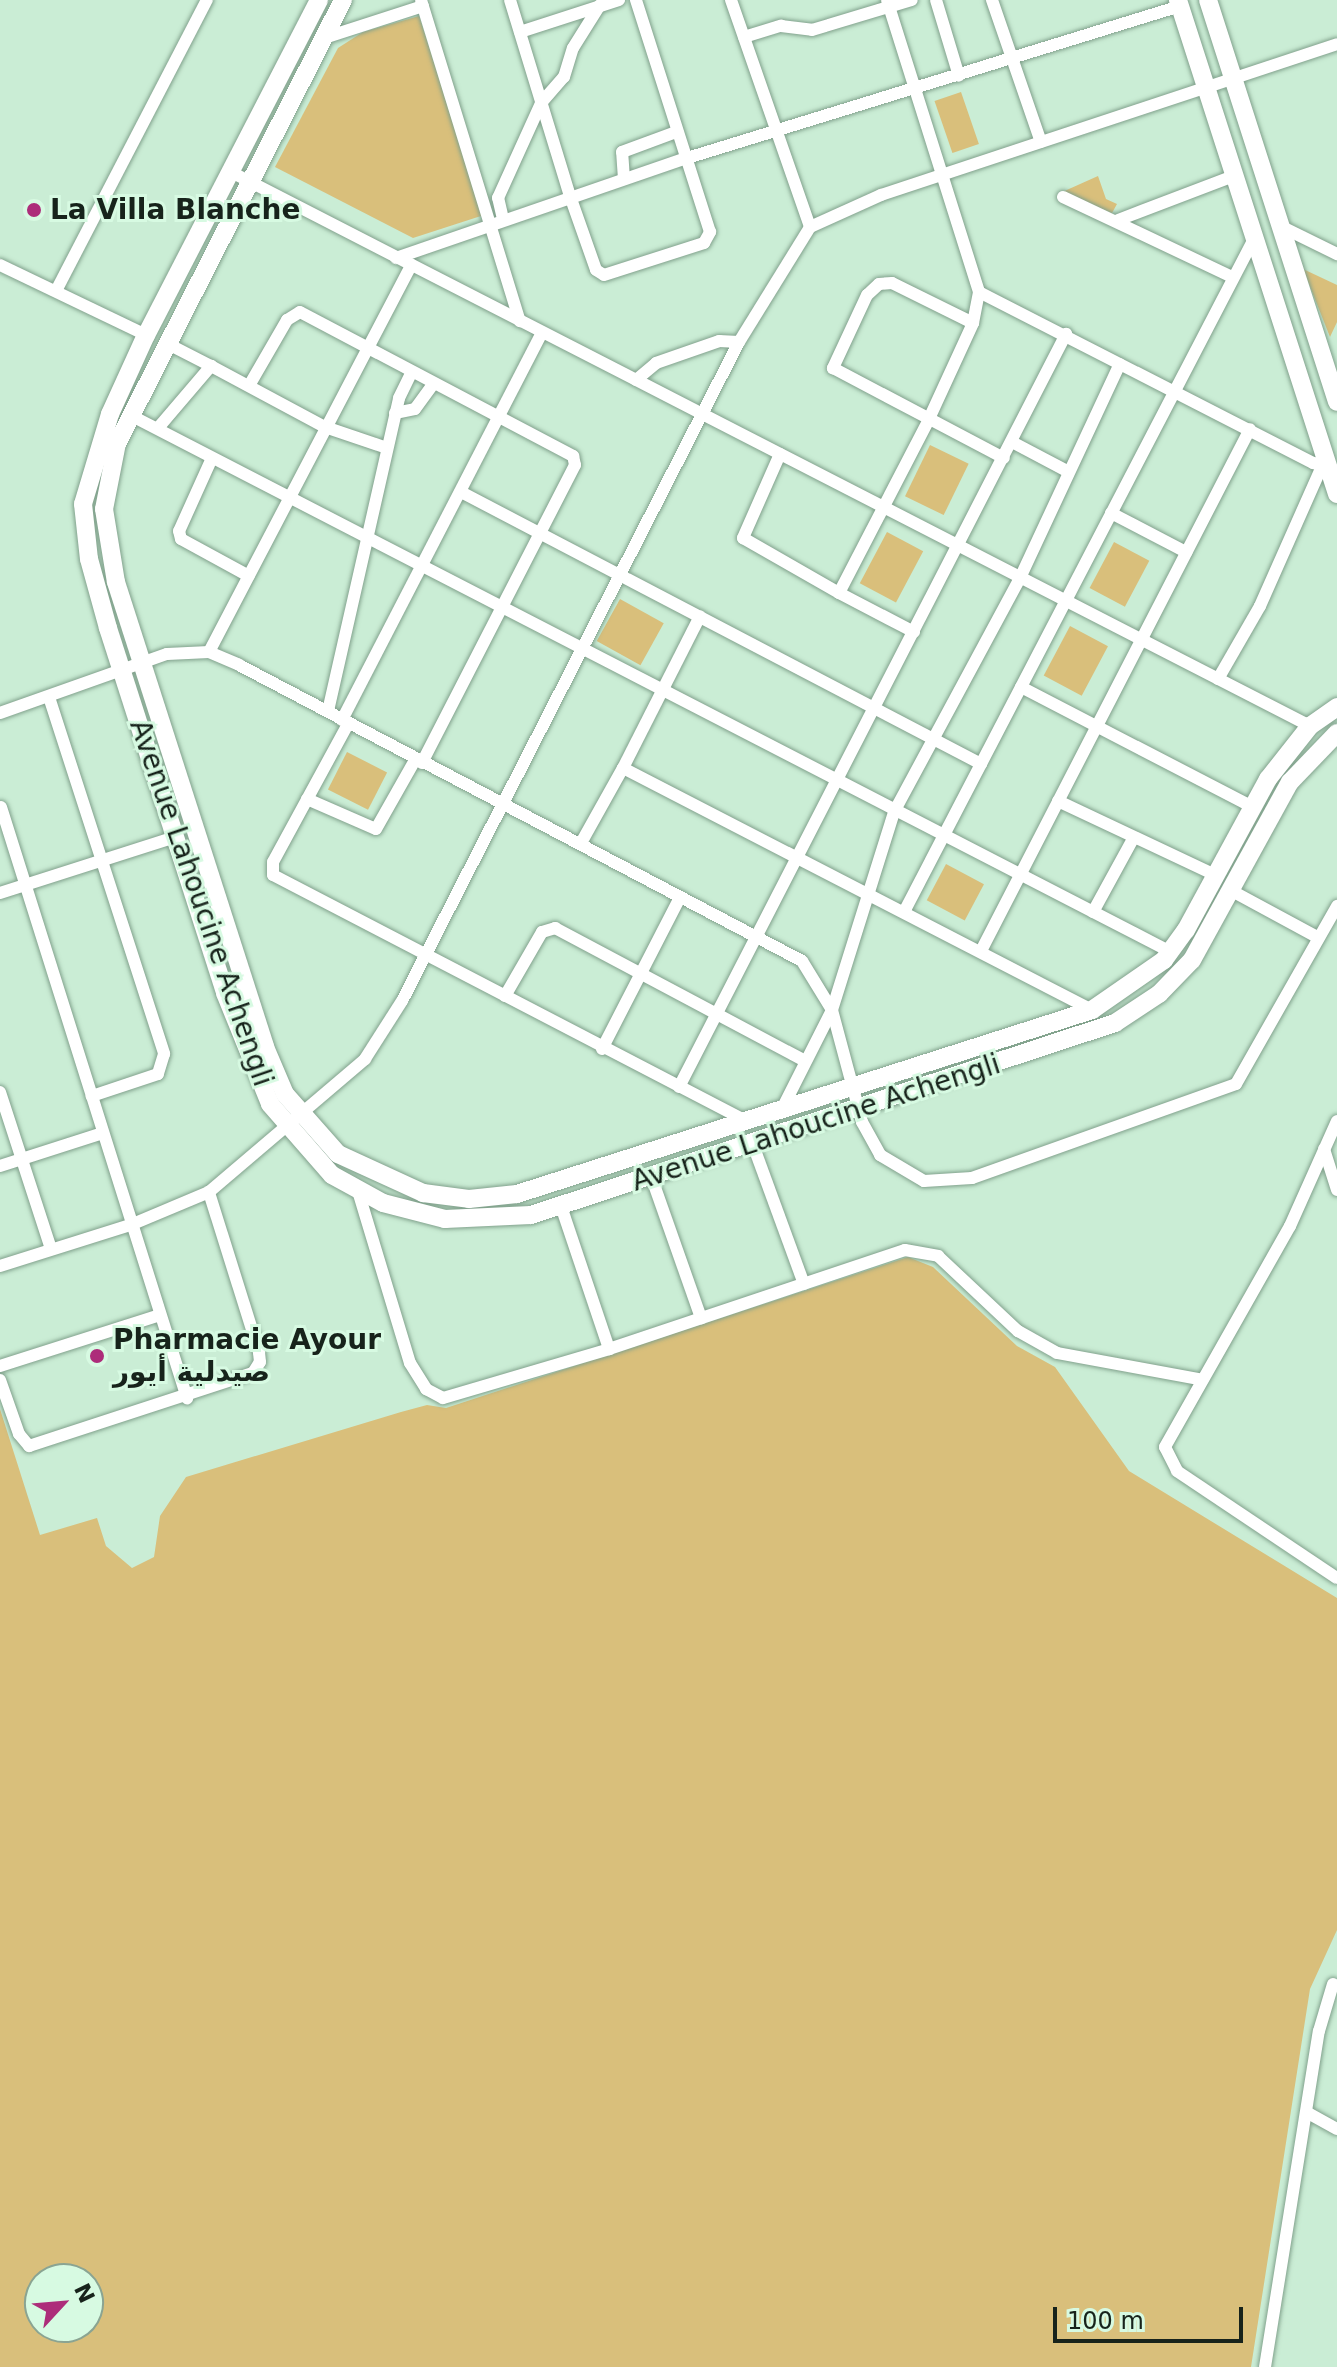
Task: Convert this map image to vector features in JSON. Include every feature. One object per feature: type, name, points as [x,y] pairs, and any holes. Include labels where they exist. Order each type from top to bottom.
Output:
[{"type":"street","points":[[56,291],[207,0]]},
{"type":"street","name":"Avenue Lahoucine Achengli","points":[[319,0],[233,173],[146,335],[110,414],[83,504],[89,559],[122,672],[258,1080],[295,1122],[332,1175],[358,1191],[445,1219],[491,1221],[561,1206],[1115,1023],[1159,994],[1185,968],[1232,891],[1290,782],[1337,733]]},
{"type":"street","name":"Avenue Lahoucine Achengli","points":[[343,0],[130,415],[117,443],[104,509],[107,549],[142,665],[265,1047],[295,1122],[363,1170],[423,1193],[469,1199],[517,1194],[1092,1010],[1148,974],[1169,951],[1215,875],[1251,806],[1310,726],[1337,707]]},
{"type":"street","points":[[510,0],[570,196],[600,274],[704,243],[710,232],[684,159],[636,0]]},
{"type":"street","points":[[520,32],[619,0]]},
{"type":"street","points":[[731,0],[774,132],[810,227]]},
{"type":"street","points":[[744,37],[781,26],[812,30],[888,4],[912,0]]},
{"type":"street","points":[[936,0],[959,76]]},
{"type":"street","points":[[992,0],[1041,142]]},
{"type":"street","points":[[1208,0],[1337,402]]},
{"type":"street","points":[[324,38],[422,3],[497,221],[520,321]]},
{"type":"street","points":[[396,258],[570,196],[959,76],[1179,3],[1325,466],[1337,494]]},
{"type":"street","points":[[839,593],[928,421],[973,323],[979,292],[888,4]]},
{"type":"street","points":[[497,221],[498,198],[541,103],[564,77],[573,48],[600,5]]},
{"type":"street","points":[[0,1266],[133,1224],[209,1192],[295,1122],[365,1059],[425,955],[739,342],[810,227],[941,175],[1336,49]]},
{"type":"street","points":[[624,179],[622,152],[676,132]]},
{"type":"street","points":[[233,173],[1310,726]]},
{"type":"street","points":[[1118,220],[1234,176]]},
{"type":"street","points":[[1063,197],[1118,220],[1230,276]]},
{"type":"street","points":[[1280,226],[1337,254]]},
{"type":"street","points":[[904,912],[1063,600],[1176,390],[1230,276],[1255,237]]},
{"type":"street","points":[[0,265],[146,335]]},
{"type":"street","points":[[209,652],[411,265]]},
{"type":"street","points":[[973,323],[892,283],[879,284],[867,295],[834,364],[838,374],[1004,458]]},
{"type":"street","points":[[979,292],[1325,466]]},
{"type":"street","points":[[250,384],[293,314],[309,315],[575,460],[502,610],[419,762],[376,829],[307,799]]},
{"type":"street","points":[[542,333],[502,418],[420,567],[273,862],[273,875],[602,1049],[748,1122]]},
{"type":"street","points":[[679,1087],[1066,334]]},
{"type":"street","points":[[636,380],[656,363],[719,341],[739,342]]},
{"type":"street","points":[[166,343],[250,384],[325,427],[387,448]]},
{"type":"street","points":[[782,1109],[803,1060],[832,1010],[864,893],[894,812],[1020,578],[1120,364]]},
{"type":"street","points":[[158,428],[211,366]]},
{"type":"street","points":[[328,711],[395,413],[411,373]]},
{"type":"street","points":[[395,413],[415,409],[433,384]]},
{"type":"street","points":[[130,415],[835,782],[944,834],[1169,951]]},
{"type":"street","points":[[981,951],[1250,429]]},
{"type":"street","points":[[1012,442],[1069,472]]},
{"type":"street","points":[[780,454],[743,538],[914,632]]},
{"type":"street","points":[[212,458],[179,531],[181,539],[249,576]]},
{"type":"street","points":[[1218,679],[1260,606],[1325,466]]},
{"type":"street","points":[[461,492],[981,764]]},
{"type":"street","points":[[1111,513],[1186,552]]},
{"type":"street","points":[[581,843],[700,616]]},
{"type":"street","points":[[0,713],[167,654],[209,652],[328,711],[419,762],[756,933],[802,961],[832,1010],[859,1107],[880,1155],[914,1178],[936,1182],[972,1178],[1228,1088],[1244,1074],[1317,937],[1337,906]]},
{"type":"street","points":[[1021,687],[1251,806]]},
{"type":"street","points":[[49,697],[165,1062],[158,1074],[92,1096]]},
{"type":"street","points":[[623,768],[1092,1010]]},
{"type":"street","points":[[1058,801],[1215,875]]},
{"type":"street","points":[[1,807],[23,885],[187,1398]]},
{"type":"street","points":[[0,893],[175,837]]},
{"type":"street","points":[[1093,912],[1134,837]]},
{"type":"street","points":[[1232,891],[1317,937]]},
{"type":"street","points":[[602,1049],[680,897]]},
{"type":"street","points":[[505,996],[548,928],[803,1060]]},
{"type":"street","points":[[0,1092],[51,1249]]},
{"type":"street","points":[[1335,1128],[1262,1280],[1199,1379],[1167,1439],[1170,1464],[1337,1578]]},
{"type":"street","points":[[0,1166],[103,1133]]},
{"type":"street","points":[[752,1142],[804,1284]]},
{"type":"street","points":[[1324,1149],[1337,1190]]},
{"type":"street","points":[[651,1176],[701,1318]]},
{"type":"street","points":[[358,1191],[397,1328],[415,1372],[432,1394],[450,1398],[609,1349],[905,1250],[919,1250],[938,1256],[1038,1345],[1057,1353],[1199,1379]]},
{"type":"street","points":[[0,1380],[19,1434],[29,1446],[187,1398],[253,1373],[260,1362],[209,1192]]},
{"type":"street","points":[[561,1206],[609,1349]]},
{"type":"street","points":[[0,1366],[160,1315]]},
{"type":"street","points":[[1265,2367],[1319,2031],[1333,1984]]},
{"type":"street","points":[[1308,2113],[1337,2129]]},
{"type":"shaded area","points":[[419,16],[484,215],[413,238],[275,167],[338,48],[363,32]]},
{"type":"shaded area","points":[[961,92],[979,144],[952,153],[935,101]]},
{"type":"shaded area","points":[[1098,176],[1106,199],[1117,204],[1112,213],[1060,193]]},
{"type":"shaded area","points":[[1303,269],[1337,285],[1337,322],[1330,337]]},
{"type":"shaded area","points":[[930,445],[969,464],[944,515],[905,496]]},
{"type":"shaded area","points":[[887,532],[923,551],[896,602],[860,583]]},
{"type":"shaded area","points":[[1114,542],[1149,561],[1125,607],[1090,588]]},
{"type":"shaded area","points":[[620,599],[664,623],[640,665],[597,641]]},
{"type":"shaded area","points":[[1070,626],[1108,646],[1082,696],[1044,675]]},
{"type":"shaded area","points":[[347,752],[387,772],[368,810],[328,789]]},
{"type":"shaded area","points":[[946,864],[984,884],[965,920],[927,900]]},
{"type":"shaded area","points":[[908,1257],[933,1267],[1017,1346],[1055,1367],[1129,1471],[1337,1598],[1337,1930],[1310,1989],[1251,2367],[0,2367],[0,1409],[40,1535],[97,1518],[106,1546],[132,1568],[154,1557],[160,1516],[186,1477],[427,1405],[446,1408]]},
{"type":"place","name":"La Villa Blanche","points":[[34,210]]},
{"type":"place","name":"Pharmacie Ayour صيدلية أيور","points":[[97,1356]]}]
